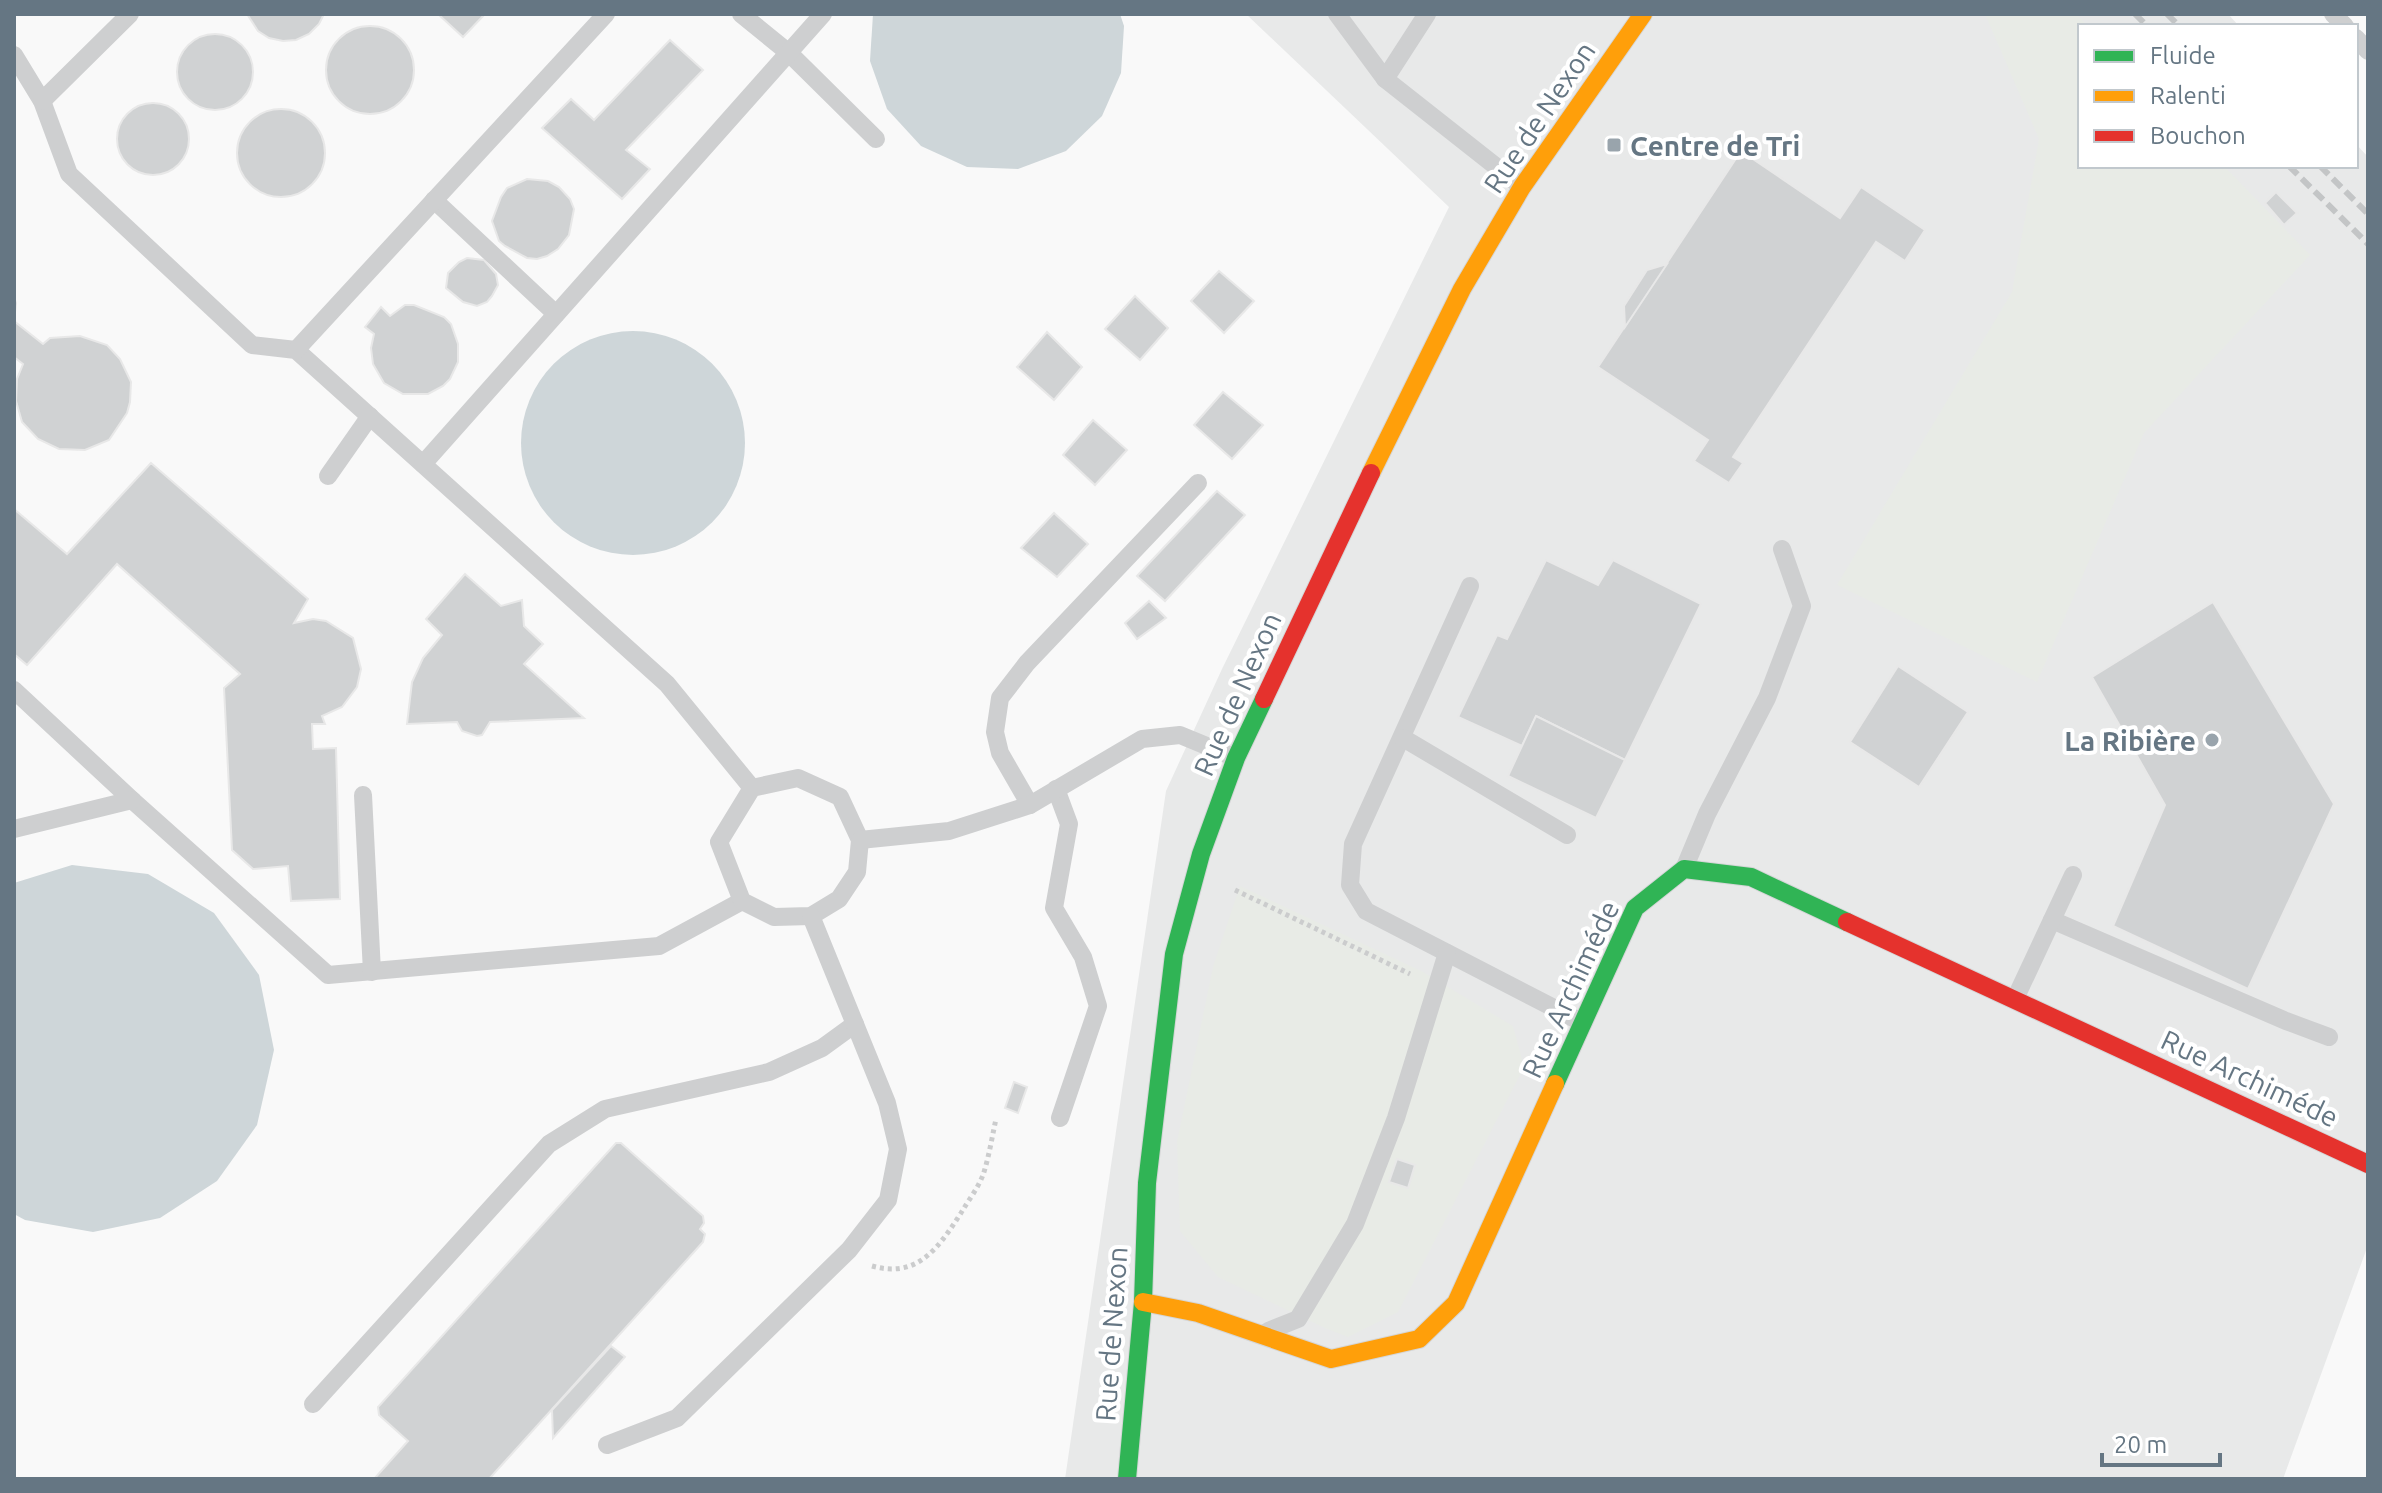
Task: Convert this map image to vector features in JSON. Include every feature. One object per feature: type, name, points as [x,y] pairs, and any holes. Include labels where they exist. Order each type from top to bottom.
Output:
[{"type":"street","name":"Rue de Nexon","points":[[1127,1479],[1143,1302],[1147,1183],[1174,954],[1201,854],[1236,758],[1353,508],[1462,289],[1522,187],[1643,14]]},
{"type":"street","name":"Rue Archiméde","points":[[1143,1302],[1198,1313],[1331,1359],[1419,1339],[1456,1303],[1635,908],[1684,869],[1751,877],[2368,1164]]},
{"type":"lane","points":[[42,101],[130,14]]},
{"type":"lane","points":[[296,350],[606,14]]},
{"type":"lane","points":[[741,14],[789,53],[876,139]]},
{"type":"lane","points":[[423,464],[823,14]]},
{"type":"lane","points":[[1337,14],[1385,79],[1522,187]]},
{"type":"lane","points":[[1385,79],[1427,14]]},
{"type":"lane","points":[[14,55],[42,101],[69,174],[252,345],[296,350],[370,416],[667,684],[752,788]]},
{"type":"lane","points":[[434,200],[556,314]]},
{"type":"lane","points":[[328,476],[370,416]]},
{"type":"lane","points":[[1030,805],[1000,753],[995,732],[1000,698],[1027,663],[1198,483]]},
{"type":"lane","points":[[1684,869],[1707,814],[1767,698],[1802,606],[1782,549]]},
{"type":"lane","points":[[1470,586],[1353,844],[1350,885],[1366,911],[1583,1023]]},
{"type":"lane","points":[[14,690],[328,975],[659,946],[742,901]]},
{"type":"lane","points":[[860,840],[949,831],[1030,805],[1142,739],[1180,735],[1236,758]]},
{"type":"lane","points":[[1403,738],[1567,835]]},
{"type":"lane","points":[[798,778],[840,797],[860,840],[857,872],[839,899],[811,916],[774,917],[742,901],[719,842],[752,788],[798,778]]},
{"type":"lane","points":[[1056,789],[1069,824],[1054,908],[1083,957],[1098,1006],[1060,1118]]},
{"type":"lane","points":[[363,795],[372,972]]},
{"type":"lane","points":[[14,829],[132,800]]},
{"type":"lane","points":[[2015,999],[2073,875]]},
{"type":"lane","points":[[607,1445],[677,1418],[849,1250],[888,1200],[898,1149],[887,1103],[811,916]]},
{"type":"lane","points":[[2052,920],[2329,1037]]},
{"type":"lane","points":[[1259,1335],[1298,1319],[1355,1224],[1396,1118],[1447,953]]},
{"type":"lane","points":[[313,1404],[549,1144],[605,1109],[769,1072],[822,1048],[855,1024]]},
{"type":"path","points":[[1196,872],[1436,987]]},
{"type":"path","points":[[849,1250],[864,1264],[883,1269],[904,1268],[924,1260],[942,1242],[982,1177],[996,1119]]},
{"type":"shaded area","points":[[873,14],[1120,14],[1124,26],[1121,73],[1102,116],[1066,151],[1018,169],[967,167],[921,146],[887,109],[870,61]]},
{"type":"shaded area","points":[[1246,14],[2228,14],[2237,24],[2078,24],[2078,168],[2358,168],[2358,146],[2368,157],[2368,1245],[2283,1479],[1065,1479],[1166,791],[1222,669],[1449,207]]},
{"type":"shaded area","points":[[1985,14],[2076,14],[2086,24],[2078,24],[2078,168],[2226,168],[2310,255],[2144,433],[2037,682],[1837,585],[2012,292],[2039,139]]},
{"type":"shaded area","points":[[633,331],[676,339],[712,364],[737,400],[745,443],[737,486],[712,522],[676,547],[633,555],[590,547],[554,522],[529,486],[521,443],[529,400],[554,364],[590,339]]},
{"type":"shaded area","points":[[72,865],[148,874],[214,913],[259,975],[274,1050],[257,1125],[217,1181],[160,1218],[93,1232],[25,1220],[14,1214],[14,883]]},
{"type":"shaded area","points":[[1240,886],[1421,971],[1513,1026],[1524,1067],[1398,1312],[1348,1337],[1218,1277],[1180,1231],[1177,1142],[1213,967]]},
{"type":"building","points":[[247,14],[324,14],[309,34],[296,40],[283,41],[269,38],[258,31]]},
{"type":"building","points":[[438,14],[485,14],[463,37]]},
{"type":"building","points":[[370,26],[387,29],[401,39],[411,53],[414,70],[411,87],[401,101],[387,111],[370,114],[353,111],[339,101],[329,87],[326,70],[329,53],[339,39],[353,29]]},
{"type":"building","points":[[215,34],[230,37],[242,45],[250,57],[253,72],[250,87],[242,99],[230,107],[215,110],[200,107],[188,99],[180,87],[177,72],[180,57],[188,45],[200,37]]},
{"type":"building","points":[[670,40],[703,70],[626,150],[650,169],[622,199],[542,128],[571,99],[594,120]]},
{"type":"building","points":[[153,103],[173,109],[183,119],[189,139],[183,159],[173,169],[153,175],[133,169],[123,159],[117,139],[123,119],[133,109]]},
{"type":"building","points":[[281,109],[298,113],[312,122],[321,136],[325,153],[321,170],[312,184],[298,193],[281,197],[264,193],[250,184],[241,170],[237,153],[241,136],[250,122],[264,113]]},
{"type":"building","points":[[1741,151],[1840,218],[1861,187],[1925,230],[1905,261],[1876,242],[1733,457],[1743,463],[1729,483],[1694,461],[1708,440],[1598,367]]},
{"type":"building","points":[[527,179],[548,181],[559,187],[574,209],[569,235],[558,249],[537,259],[527,258],[499,241],[492,221],[507,188]]},
{"type":"building","points":[[2276,192],[2297,213],[2284,225],[2265,203]]},
{"type":"building","points":[[467,258],[484,260],[496,274],[498,285],[492,296],[477,306],[463,302],[446,288],[448,273]]},
{"type":"building","points":[[1667,264],[1625,327],[1624,306],[1647,270]]},
{"type":"building","points":[[1219,271],[1254,301],[1224,333],[1191,301]]},
{"type":"building","points":[[1135,296],[1168,328],[1140,360],[1105,329]]},
{"type":"building","points":[[405,305],[414,305],[444,317],[451,324],[458,344],[458,362],[450,379],[428,394],[403,394],[384,383],[373,364],[371,348],[374,334],[365,327],[381,307],[390,316]]},
{"type":"building","points":[[14,321],[43,344],[50,338],[80,336],[107,345],[120,359],[131,382],[130,402],[127,413],[109,440],[85,450],[59,449],[38,439],[22,422],[16,401],[17,379],[23,364],[14,357]]},
{"type":"building","points":[[1047,332],[1082,367],[1054,400],[1017,367]]},
{"type":"building","points":[[1223,392],[1263,425],[1232,459],[1194,425]]},
{"type":"building","points":[[1093,420],[1127,450],[1095,485],[1063,455]]},
{"type":"building","points":[[151,463],[308,599],[294,623],[313,619],[326,621],[353,638],[361,669],[357,687],[342,707],[322,716],[325,724],[312,724],[313,749],[336,748],[340,899],[291,901],[288,866],[253,869],[232,850],[224,688],[240,674],[117,564],[27,665],[14,654],[14,509],[67,554]]},
{"type":"building","points":[[1217,491],[1245,515],[1165,601],[1137,576]]},
{"type":"building","points":[[1054,513],[1088,544],[1057,577],[1021,548]]},
{"type":"building","points":[[1546,560],[1598,585],[1613,560],[1701,604],[1625,760],[1536,716],[1522,746],[1458,717],[1497,635],[1507,639]]},
{"type":"building","points":[[465,574],[501,606],[522,600],[524,626],[543,644],[524,664],[584,718],[490,722],[482,735],[477,736],[462,731],[457,722],[407,724],[412,682],[423,658],[442,635],[426,619]]},
{"type":"building","points":[[1149,601],[1166,618],[1137,639],[1125,623]]},
{"type":"building","name":"La Ribière","points":[[2213,602],[2334,804],[2248,989],[2113,926],[2165,805],[2092,677]]},
{"type":"building","points":[[1898,666],[1968,712],[1919,787],[1850,742]]},
{"type":"building","points":[[1536,716],[1625,760],[1596,818],[1508,776]]},
{"type":"building","points":[[1014,1082],[1027,1087],[1018,1113],[1005,1108]]},
{"type":"building","points":[[616,1143],[621,1143],[703,1216],[704,1223],[700,1229],[705,1234],[703,1242],[489,1479],[374,1479],[408,1441],[379,1415],[378,1407]]},
{"type":"building","points":[[1397,1159],[1415,1165],[1408,1188],[1389,1182]]},
{"type":"building","points":[[611,1346],[625,1357],[553,1438],[552,1410]]},
{"type":"railway","points":[[2135,14],[2145,24]]},
{"type":"railway","points":[[2167,14],[2177,24]]},
{"type":"railway","points":[[2291,168],[2368,244]]},
{"type":"railway","points":[[2322,168],[2368,214]]},
{"type":"traffic: fast","points":[[1127,1479],[1143,1302],[1147,1183],[1174,954],[1201,854],[1236,758],[1264,699]]},
{"type":"traffic: fast","points":[[1555,1084],[1635,908],[1684,869],[1751,877],[1847,922]]},
{"type":"traffic: slow","points":[[1371,473],[1462,289],[1522,187],[1643,14]]},
{"type":"traffic: slow","points":[[1143,1302],[1198,1313],[1331,1359],[1419,1339],[1456,1303],[1555,1084]]},
{"type":"traffic: jam","points":[[1264,699],[1371,473]]},
{"type":"traffic: jam","points":[[1847,922],[2368,1164]]},
{"type":"place","name":"Centre de Tri","points":[[1614,145]]},
{"type":"place","name":"La Ribière","points":[[2212,740]]}]
